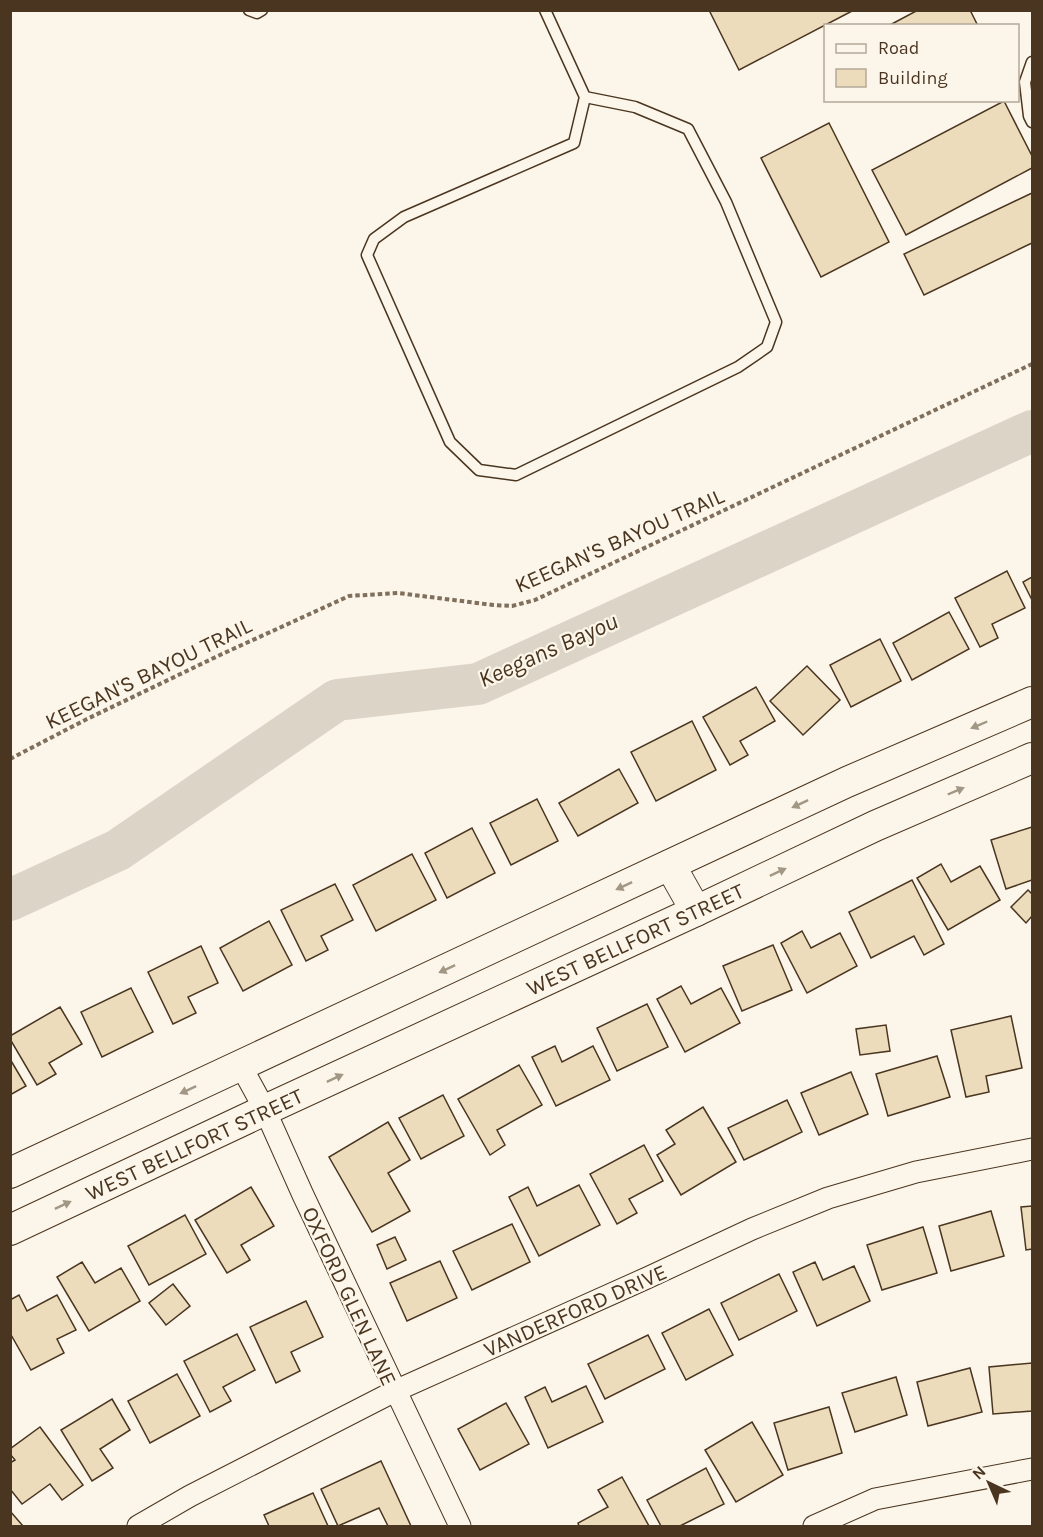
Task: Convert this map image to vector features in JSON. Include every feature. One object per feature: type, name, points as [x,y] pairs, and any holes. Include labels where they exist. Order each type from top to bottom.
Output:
[{"type":"main road","points":[[10,1173],[847,782],[1032,702]]},
{"type":"main road","name":"WEST BELLFORT STREET","points":[[10,1230],[875,826],[1032,759]]},
{"type":"main road","points":[[670,865],[696,911]]},
{"type":"street","name":"OXFORD GLEN LANE","points":[[241,1066],[265,1110],[460,1527]]},
{"type":"street","name":"VANDERFORD DRIVE","points":[[138,1527],[190,1496],[395,1391],[752,1229],[828,1198],[916,1172],[1032,1149]]},
{"type":"street","points":[[814,1527],[875,1499],[1032,1469]]},
{"type":"lane","points":[[249,10],[257,13],[262,10]]},
{"type":"lane","points":[[545,10],[585,97],[574,143],[404,217],[374,239],[366,255],[450,442],[479,470],[516,475],[738,367],[766,347],[776,322],[726,202],[688,129],[635,107],[585,97]]},
{"type":"lane","points":[[1032,62],[1025,82],[1029,116],[1032,122]]},
{"type":"path","name":"KEEGAN'S BAYOU TRAIL","points":[[10,759],[220,655],[349,596],[398,593],[512,606],[535,600],[1032,364]]},
{"type":"building","points":[[709,10],[854,10],[824,24],[739,70]]},
{"type":"building","points":[[918,10],[970,10],[977,24],[892,24]]},
{"type":"building","points":[[1002,102],[1005,102],[1032,156],[1032,168],[906,235],[872,170]]},
{"type":"building","points":[[829,123],[889,242],[821,277],[761,158]]},
{"type":"building","points":[[1032,193],[1032,243],[924,295],[904,254]]},
{"type":"building","points":[[1007,571],[1025,608],[992,624],[998,638],[980,647],[955,598]]},
{"type":"building","points":[[1032,577],[1032,600],[1023,582]]},
{"type":"building","points":[[949,612],[969,649],[912,680],[893,643]]},
{"type":"building","points":[[880,639],[901,681],[851,707],[830,665]]},
{"type":"building","points":[[807,666],[840,700],[803,735],[770,701]]},
{"type":"building","points":[[756,687],[775,721],[740,741],[748,755],[730,765],[703,717]]},
{"type":"building","points":[[692,721],[716,770],[656,801],[631,752]]},
{"type":"building","points":[[619,769],[638,803],[578,836],[559,803]]},
{"type":"building","points":[[537,799],[558,841],[511,865],[490,823]]},
{"type":"building","points":[[1032,827],[1032,880],[1006,889],[991,840]]},
{"type":"building","points":[[472,828],[495,873],[447,898],[425,853]]},
{"type":"building","points":[[412,854],[436,900],[376,931],[353,885]]},
{"type":"building","points":[[941,864],[951,882],[980,866],[1000,900],[948,930],[917,878]]},
{"type":"building","points":[[912,880],[944,944],[924,955],[914,936],[871,958],[849,912]]},
{"type":"building","points":[[335,884],[353,920],[321,936],[328,950],[306,961],[281,910]]},
{"type":"building","points":[[1028,890],[1032,894],[1032,916],[1026,923],[1011,907]]},
{"type":"building","points":[[269,921],[292,965],[243,991],[220,948]]},
{"type":"building","points":[[802,931],[811,948],[840,933],[857,966],[807,993],[781,943]]},
{"type":"building","points":[[773,945],[792,990],[742,1011],[723,966]]},
{"type":"building","points":[[201,946],[218,983],[188,997],[196,1013],[173,1024],[148,972]]},
{"type":"building","points":[[681,986],[691,1004],[721,988],[740,1023],[685,1052],[657,999]]},
{"type":"building","points":[[131,988],[153,1032],[102,1057],[81,1012]]},
{"type":"building","points":[[647,1004],[668,1047],[617,1071],[597,1028]]},
{"type":"building","points":[[60,1007],[82,1044],[49,1063],[56,1074],[37,1085],[10,1036]]},
{"type":"building","points":[[1011,1016],[1022,1068],[986,1076],[989,1092],[966,1097],[951,1030]]},
{"type":"building","points":[[886,1025],[890,1051],[860,1055],[856,1029]]},
{"type":"building","points":[[555,1046],[562,1062],[593,1046],[610,1080],[556,1106],[532,1057]]},
{"type":"building","points":[[937,1056],[950,1097],[888,1116],[876,1074]]},
{"type":"building","points":[[10,1059],[26,1086],[10,1095]]},
{"type":"building","points":[[519,1065],[542,1105],[497,1130],[505,1145],[490,1155],[458,1099]]},
{"type":"building","points":[[851,1072],[868,1114],[819,1135],[801,1093]]},
{"type":"building","points":[[443,1095],[464,1136],[421,1159],[399,1118]]},
{"type":"building","points":[[787,1100],[802,1132],[744,1160],[728,1128]]},
{"type":"building","points":[[703,1107],[736,1162],[681,1195],[657,1155],[675,1144],[666,1130]]},
{"type":"building","points":[[388,1122],[410,1160],[388,1173],[410,1211],[372,1232],[329,1157]]},
{"type":"building","points":[[644,1145],[663,1181],[629,1199],[637,1213],[617,1224],[590,1174]]},
{"type":"building","points":[[579,1185],[600,1225],[539,1256],[509,1197],[528,1187],[537,1206]]},
{"type":"building","points":[[251,1187],[274,1226],[241,1245],[250,1260],[227,1273],[195,1220]]},
{"type":"building","points":[[1032,1206],[1032,1249],[1026,1250],[1021,1207]]},
{"type":"building","points":[[991,1211],[1004,1256],[951,1271],[939,1226]]},
{"type":"building","points":[[185,1215],[206,1254],[149,1285],[128,1246]]},
{"type":"building","points":[[512,1224],[530,1262],[472,1290],[453,1251]]},
{"type":"building","points":[[923,1227],[937,1273],[882,1290],[867,1245]]},
{"type":"building","points":[[395,1237],[406,1260],[387,1269],[377,1245]]},
{"type":"building","points":[[440,1261],[457,1298],[407,1321],[390,1283]]},
{"type":"building","points":[[82,1262],[95,1283],[121,1268],[140,1301],[89,1331],[57,1277]]},
{"type":"building","points":[[815,1262],[823,1280],[854,1266],[870,1301],[817,1326],[793,1272]]},
{"type":"building","points":[[779,1274],[797,1311],[739,1340],[721,1303]]},
{"type":"building","points":[[173,1284],[190,1306],[166,1325],[149,1303]]},
{"type":"building","points":[[19,1295],[27,1311],[57,1295],[76,1330],[57,1339],[64,1353],[31,1370],[10,1333],[10,1300]]},
{"type":"building","points":[[306,1301],[323,1337],[291,1352],[300,1371],[276,1383],[250,1327]]},
{"type":"building","points":[[709,1309],[733,1355],[686,1380],[662,1333]]},
{"type":"building","points":[[237,1334],[255,1370],[223,1387],[231,1401],[210,1412],[184,1361]]},
{"type":"building","points":[[648,1335],[665,1369],[605,1399],[588,1364]]},
{"type":"building","points":[[1032,1363],[1032,1411],[993,1414],[989,1367]]},
{"type":"building","points":[[970,1368],[982,1412],[928,1426],[917,1382]]},
{"type":"building","points":[[177,1374],[200,1416],[150,1443],[128,1401]]},
{"type":"building","points":[[896,1377],[907,1415],[855,1432],[842,1393]]},
{"type":"building","points":[[586,1386],[603,1422],[548,1448],[525,1397],[545,1387],[552,1402]]},
{"type":"building","points":[[112,1399],[130,1430],[100,1449],[113,1468],[92,1481],[61,1430]]},
{"type":"building","points":[[506,1403],[529,1444],[480,1470],[458,1429]]},
{"type":"building","points":[[829,1407],[842,1453],[788,1470],[774,1423]]},
{"type":"building","points":[[752,1422],[783,1475],[736,1502],[705,1450]]},
{"type":"building","points":[[40,1427],[83,1485],[62,1500],[50,1484],[22,1504],[10,1489],[10,1463],[15,1460],[10,1454],[10,1449]]},
{"type":"building","points":[[381,1461],[411,1526],[388,1526],[379,1508],[338,1526],[321,1489]]},
{"type":"building","points":[[706,1468],[724,1504],[680,1526],[661,1526],[647,1500]]},
{"type":"building","points":[[622,1477],[649,1526],[579,1526],[578,1523],[608,1507],[598,1490]]},
{"type":"building","points":[[313,1493],[328,1526],[269,1526],[264,1515]]},
{"type":"building","points":[[10,1511],[23,1526],[10,1526]]},
{"type":"waterway","name":"Keegans Bayou","points":[[10,900],[118,850],[337,700],[478,684],[1032,431]]}]
